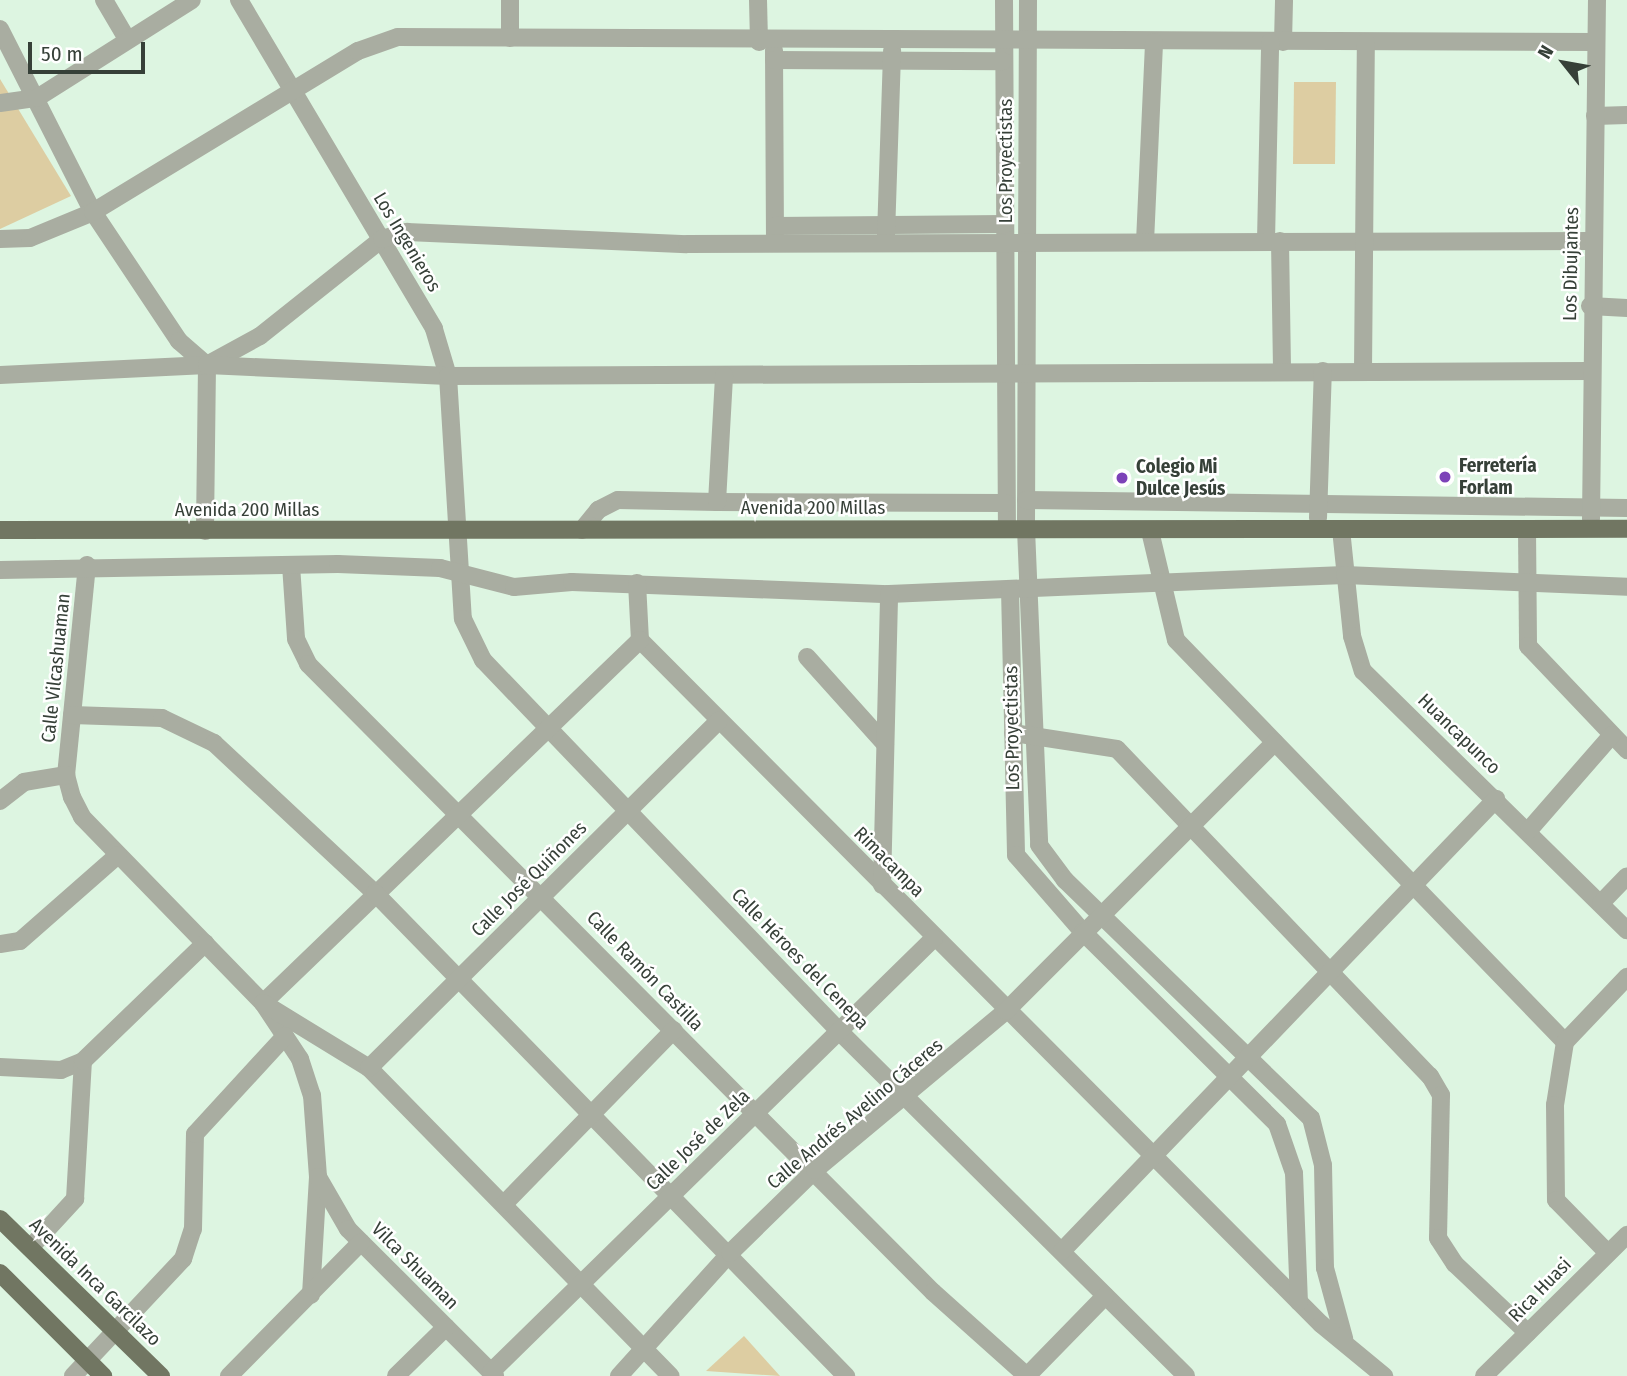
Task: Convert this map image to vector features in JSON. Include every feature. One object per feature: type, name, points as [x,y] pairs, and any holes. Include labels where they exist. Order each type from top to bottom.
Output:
[{"type":"main road","name":"Avenida 200 Millas","points":[[0,530],[1627,529]]},
{"type":"main road","name":"Avenida Inca Garcilazo","points":[[0,1219],[161,1376]]},
{"type":"main road","points":[[0,1273],[103,1376]]},
{"type":"street","points":[[104,0],[127,38]]},
{"type":"street","points":[[0,103],[37,98],[127,38],[192,0]]},
{"type":"street","name":"Los Ingenieros","points":[[239,0],[434,329],[448,376],[460,531]]},
{"type":"street","points":[[510,0],[510,38]]},
{"type":"street","points":[[758,0],[769,48],[775,235]]},
{"type":"street","points":[[1004,0],[1007,529]]},
{"type":"street","name":"Los Proyectistas","points":[[1028,0],[1026,529],[1019,588],[1036,736],[1039,845],[1101,914],[1250,1055],[1311,1118],[1320,1141],[1325,1268],[1344,1338]]},
{"type":"street","points":[[1282,371],[1273,241],[1277,42],[1284,0]]},
{"type":"street","name":"Los Dibujantes","points":[[1591,529],[1590,306],[1597,0]]},
{"type":"street","points":[[0,29],[93,212],[179,341],[207,365]]},
{"type":"street","points":[[0,239],[30,238],[93,212],[380,39],[510,38],[769,48],[892,61],[1003,61]]},
{"type":"street","points":[[769,48],[892,42],[1596,42]]},
{"type":"street","points":[[886,234],[892,42]]},
{"type":"street","points":[[1145,242],[1154,42]]},
{"type":"street","points":[[1363,371],[1366,42]]},
{"type":"street","points":[[1595,116],[1627,115]]},
{"type":"street","points":[[207,365],[260,336],[382,239],[429,232],[775,235],[1005,233],[1026,242],[1593,240]]},
{"type":"street","points":[[1590,306],[1627,308]]},
{"type":"street","points":[[205,531],[207,365]]},
{"type":"street","points":[[0,375],[207,365],[448,376],[1026,370],[1591,371]]},
{"type":"street","points":[[1318,529],[1323,371]]},
{"type":"street","points":[[717,502],[724,375]]},
{"type":"street","points":[[582,530],[598,510],[618,500],[1006,503]]},
{"type":"street","points":[[1026,500],[1318,506],[1627,508]]},
{"type":"street","name":"Huancapunco","points":[[1341,529],[1345,575],[1363,671],[1529,830],[1627,930]]},
{"type":"street","points":[[1527,529],[1528,646],[1627,750]]},
{"type":"street","name":"Calle Héroes del Cenepa","points":[[460,531],[461,572],[470,637],[548,727],[839,1031],[909,1097],[1186,1376]]},
{"type":"street","points":[[1150,531],[1176,640],[1565,1042]]},
{"type":"street","points":[[0,569],[87,565],[291,565],[461,572],[514,587],[637,583],[889,594],[1345,575],[1627,587]]},
{"type":"street","name":"Calle Vilcashuaman","points":[[66,775],[87,565]]},
{"type":"street","name":"Calle Ramón Castilla","points":[[291,565],[296,639],[308,664],[542,896],[755,1113],[816,1170],[933,1292],[1027,1376]]},
{"type":"street","points":[[263,1003],[640,640],[637,583]]},
{"type":"street","points":[[1019,588],[1013,733],[1016,855],[1083,932],[1277,1124],[1289,1147],[1299,1302]]},
{"type":"street","points":[[882,885],[889,594]]},
{"type":"street","name":"Rimacampa","points":[[640,640],[1006,1011],[1152,1152],[1299,1302],[1344,1338]]},
{"type":"street","points":[[807,657],[885,744]]},
{"type":"street","points":[[72,715],[162,718],[191,727],[375,893],[670,1196],[730,1253],[827,1369],[846,1376]]},
{"type":"street","name":"Calle José Quiñones","points":[[369,1068],[719,720]]},
{"type":"street","points":[[1013,733],[1116,749],[1332,969],[1441,1095],[1438,1238],[1455,1264],[1528,1333]]},
{"type":"street","points":[[1529,830],[1612,735]]},
{"type":"street","name":"Calle Andrés Avelino Cáceres","points":[[620,1376],[730,1253],[816,1170],[909,1097],[1006,1011],[1275,742]]},
{"type":"street","points":[[0,801],[24,782],[66,775],[82,817],[263,1003],[285,1036],[308,1077],[318,1177],[311,1295]]},
{"type":"street","points":[[1062,1251],[1152,1152],[1415,887],[1496,799]]},
{"type":"street","points":[[0,944],[20,941],[118,855]]},
{"type":"street","points":[[1601,903],[1627,876]]},
{"type":"street","name":"Calle José de Zela","points":[[493,1374],[580,1284],[934,938]]},
{"type":"street","points":[[0,1067],[61,1070],[83,1062],[205,943]]},
{"type":"street","points":[[1606,1251],[1556,1200],[1555,1105],[1565,1042],[1627,978]]},
{"type":"street","points":[[263,1003],[369,1068],[671,1376]]},
{"type":"street","points":[[503,1205],[674,1030]]},
{"type":"street","points":[[73,1376],[190,1247],[195,1133],[285,1036]]},
{"type":"street","points":[[30,1248],[75,1199],[83,1062]]},
{"type":"street","name":"Vilca Shuaman","points":[[318,1177],[361,1242],[493,1374]]},
{"type":"street","name":"Rica Huasi","points":[[1483,1376],[1606,1251],[1627,1235]]},
{"type":"street","points":[[229,1376],[361,1242]]},
{"type":"street","points":[[1027,1376],[1105,1296]]},
{"type":"street","points":[[396,1376],[446,1327]]},
{"type":"street","points":[[1344,1338],[1376,1373]]},
{"type":"shaded area","points":[[0,79],[71,196],[0,229]]},
{"type":"shaded area","points":[[1294,82],[1336,82],[1335,164],[1293,164]]},
{"type":"shaded area","points":[[744,1336],[780,1376],[706,1371]]},
{"type":"place","name":"Ferretería Forlam","points":[[1445,477]]},
{"type":"place","name":"Colegio Mi Dulce Jesús","points":[[1122,478]]}]
